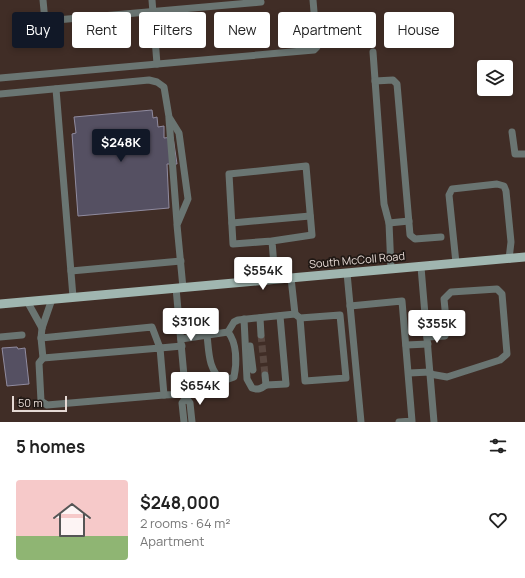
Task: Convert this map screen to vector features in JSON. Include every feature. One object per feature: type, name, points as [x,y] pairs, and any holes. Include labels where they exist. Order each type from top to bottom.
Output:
[{"type":"main road","name":"South McColl Road","points":[[0,304],[456,264],[509,259],[524,256]]},
{"type":"street","points":[[43,0],[45,21],[153,11],[206,3],[260,1]]},
{"type":"street","points":[[152,0],[158,64]]},
{"type":"street","points":[[0,78],[314,50],[317,47],[313,0]]},
{"type":"street","points":[[373,52],[384,204],[389,224],[391,269]]},
{"type":"street","points":[[0,94],[149,80],[157,82],[164,87],[181,260],[181,342],[186,396],[190,403],[192,422]]},
{"type":"street","points":[[375,81],[393,80],[398,84],[410,235],[412,238],[416,239],[441,237]]},
{"type":"street","points":[[56,89],[73,297]]},
{"type":"street","points":[[168,117],[179,133],[188,200],[177,225]]},
{"type":"street","points":[[512,132],[515,154],[525,154]]},
{"type":"street","points":[[306,166],[310,216],[312,235],[272,241],[233,244],[229,174],[306,166]]},
{"type":"street","points":[[456,264],[448,195],[452,189],[497,184],[504,186],[506,191],[511,242],[509,259]]},
{"type":"street","points":[[232,223],[310,216]]},
{"type":"street","points":[[389,224],[409,221]]},
{"type":"street","points":[[272,241],[275,280]]},
{"type":"street","points":[[71,270],[181,260]]},
{"type":"street","points":[[421,267],[434,422]]},
{"type":"street","points":[[347,273],[361,422]]},
{"type":"street","points":[[228,332],[234,322],[244,319],[280,316],[297,316],[340,315],[346,378],[305,381],[297,316],[291,278]]},
{"type":"street","points":[[406,345],[445,336],[447,330],[444,299],[451,292],[497,289],[502,294],[507,354],[500,360],[446,377],[430,373],[409,373]]},
{"type":"street","points":[[52,299],[42,328],[41,338],[43,358],[39,363],[41,401],[47,405],[164,395],[186,396]]},
{"type":"street","points":[[350,306],[402,300],[412,421],[400,422]]},
{"type":"street","points":[[27,301],[42,328]]},
{"type":"street","points":[[244,319],[247,378],[249,385],[256,390],[266,385],[286,384],[280,316]]},
{"type":"street","points":[[260,318],[261,335]]},
{"type":"street","points":[[41,338],[152,327],[160,348],[164,395]]},
{"type":"street","points":[[244,331],[249,337],[253,372],[249,385]]},
{"type":"street","points":[[207,335],[210,364],[216,376],[223,381],[234,377],[235,371],[234,343],[228,332]]},
{"type":"street","points":[[43,358],[160,348],[207,335],[228,332]]},
{"type":"street","points":[[0,337],[22,335]]},
{"type":"street","points":[[265,375],[266,385]]},
{"type":"street","points":[[184,422],[182,403],[186,396]]},
{"type":"building","points":[[152,110],[153,118],[157,117],[158,127],[164,126],[164,138],[173,137],[177,164],[167,164],[169,208],[78,216],[72,134],[76,133],[74,117]]},
{"type":"building","points":[[17,347],[18,349],[25,348],[29,384],[7,386],[2,348]]},
{"type":"tunnel","points":[[261,335],[265,375]]}]
